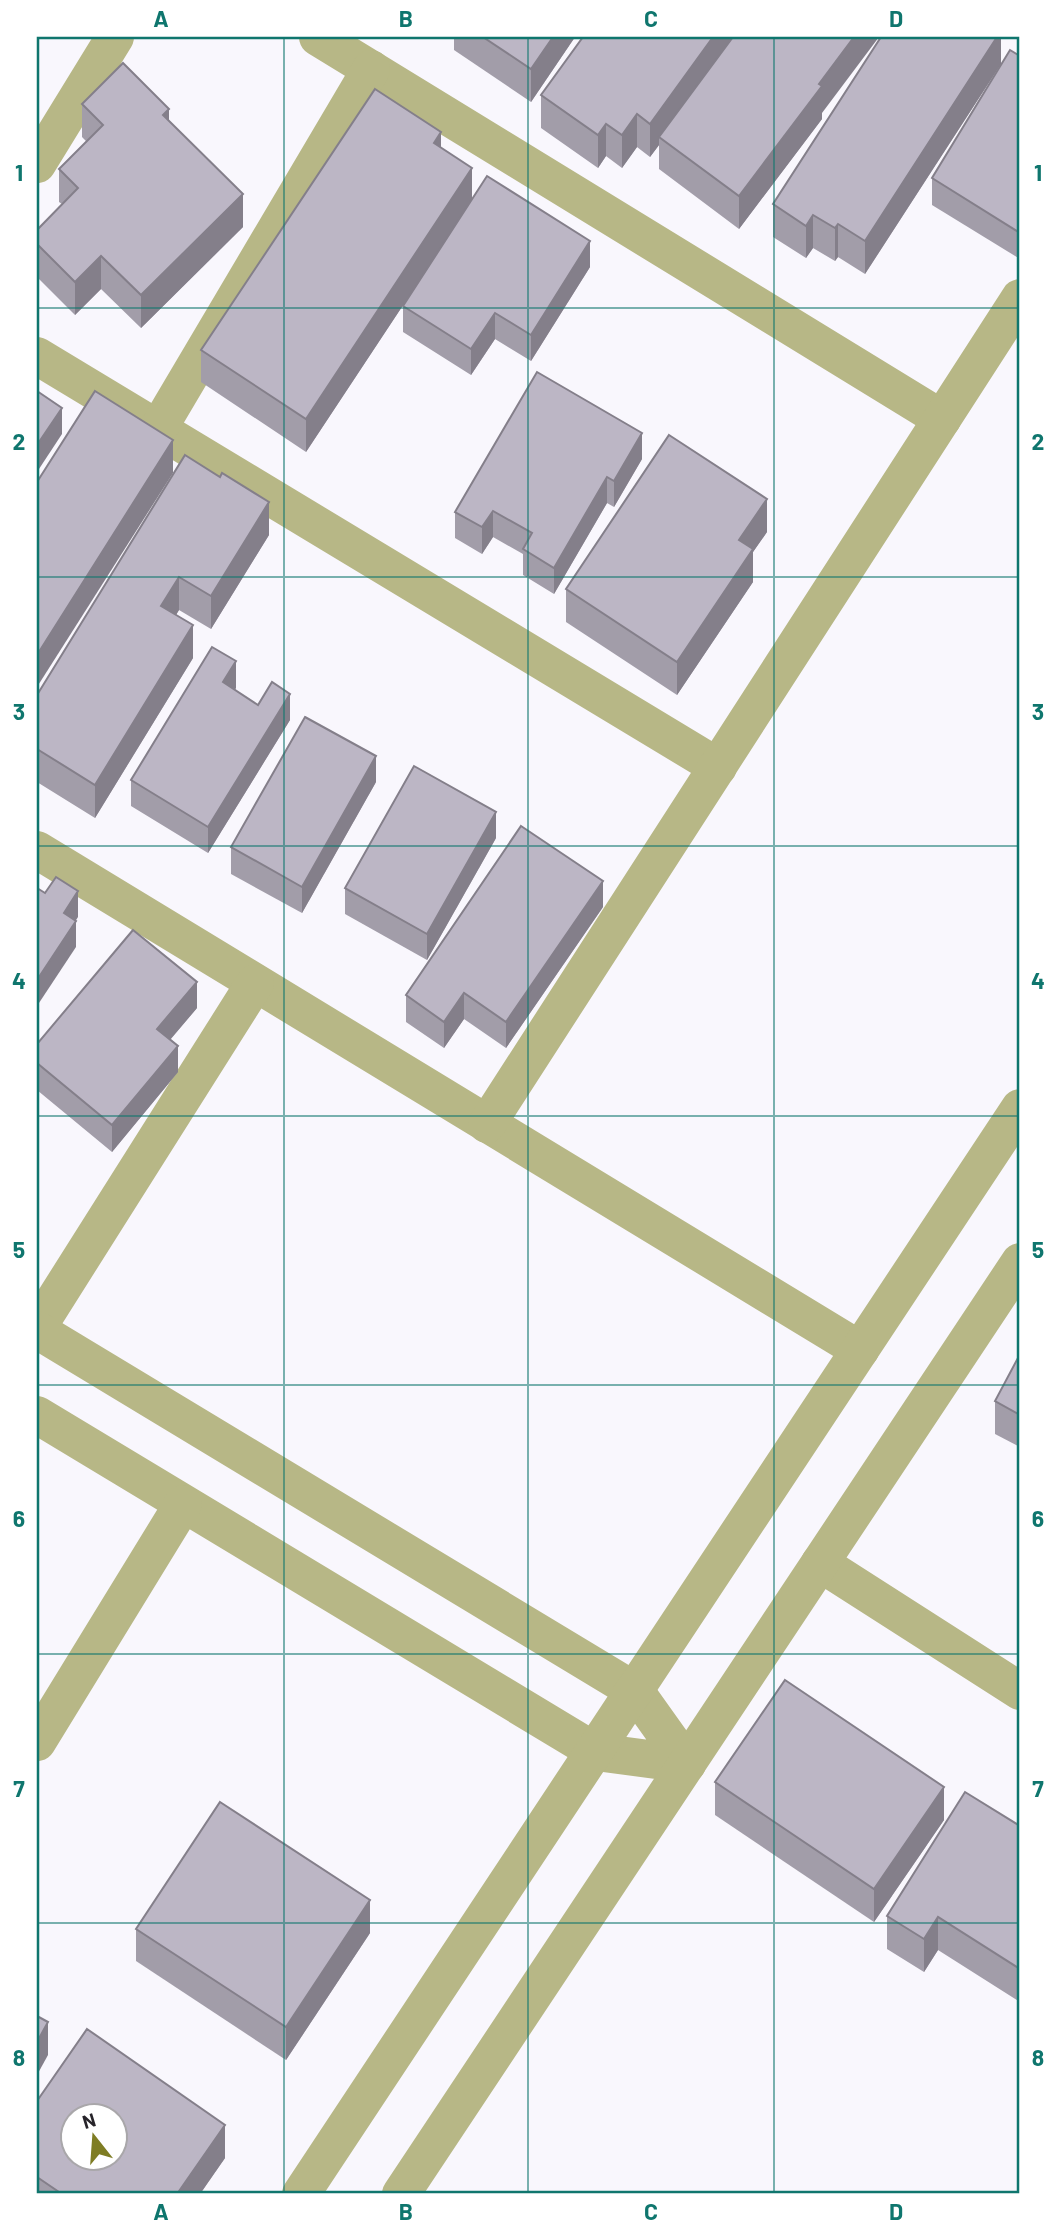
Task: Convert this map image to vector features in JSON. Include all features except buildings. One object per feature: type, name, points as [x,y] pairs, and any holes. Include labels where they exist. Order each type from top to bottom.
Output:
[{"type":"street","points":[[37,164],[115,37]]},
{"type":"street","points":[[318,37],[942,419]]},
{"type":"street","points":[[158,429],[371,69]]},
{"type":"street","points":[[487,1124],[1020,298]]},
{"type":"street","points":[[37,356],[718,767]]},
{"type":"street","points":[[37,850],[860,1350]]},
{"type":"street","points":[[255,983],[37,1329],[635,1691],[687,1764]]},
{"type":"street","points":[[301,2194],[1020,1108]]},
{"type":"street","points":[[401,2194],[1020,1262]]},
{"type":"street","points":[[37,1415],[596,1752],[687,1764]]},
{"type":"street","points":[[37,1742],[184,1504]]},
{"type":"street","points":[[820,1563],[1020,1691]]}]
